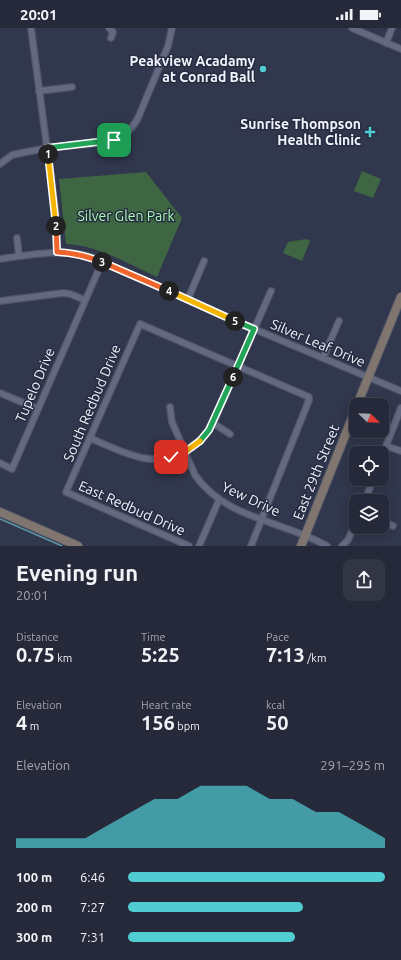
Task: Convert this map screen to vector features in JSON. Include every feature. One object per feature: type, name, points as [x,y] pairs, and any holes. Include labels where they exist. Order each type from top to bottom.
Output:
[{"type":"main road","points":[[360,398],[401,297]]},
{"type":"main road","name":"East 29th Street","points":[[300,546],[349,426]]},
{"type":"main road","points":[[0,512],[78,546]]},
{"type":"street","points":[[31,28],[55,208],[57,252]]},
{"type":"street","points":[[109,28],[113,32],[111,38]]},
{"type":"street","points":[[0,164],[12,155],[47,148],[114,140],[128,132],[138,118],[168,46],[172,28]]},
{"type":"street","points":[[352,28],[401,49]]},
{"type":"street","points":[[386,42],[392,28]]},
{"type":"street","points":[[39,91],[72,87]]},
{"type":"street","points":[[17,238],[19,256]]},
{"type":"street","name":"Silver Leaf Drive","points":[[0,258],[57,252],[85,256],[401,391]]},
{"type":"street","points":[[188,299],[204,261]]},
{"type":"street","name":"Tupelo Drive","points":[[0,463],[12,469],[102,262]]},
{"type":"street","points":[[90,438],[128,454],[147,459],[160,459],[185,452],[199,442],[206,435],[212,423],[271,291]]},
{"type":"street","points":[[0,301],[63,293],[85,300]]},
{"type":"street","points":[[323,358],[339,321]]},
{"type":"street","name":"South Redbud Drive","points":[[66,492],[140,324],[238,367]]},
{"type":"street","points":[[238,367],[309,397],[251,546]]},
{"type":"street","points":[[0,393],[38,409]]},
{"type":"street","name":"Yew Drive","points":[[170,407],[172,422],[195,475],[200,483],[212,495],[228,505],[327,546]]},
{"type":"street","points":[[386,446],[401,408]]},
{"type":"street","points":[[212,423],[230,434]]},
{"type":"street","points":[[389,447],[401,451]]},
{"type":"street","name":"East Redbud Drive","points":[[66,492],[189,546]]},
{"type":"street","points":[[199,546],[219,500]]},
{"type":"street","points":[[389,524],[393,526]]},
{"type":"street","points":[[342,546],[348,540],[351,534]]},
{"type":"green space","points":[[362,171],[381,179],[373,198],[354,191]]},
{"type":"green space","name":"Silver Glen Park","points":[[146,172],[182,218],[157,277],[101,251],[78,245],[66,244],[59,179]]},
{"type":"green space","points":[[306,239],[310,241],[302,261],[283,253],[288,242]]},
{"type":"waterway","points":[[0,519],[62,546]]},
{"type":"place","name":"Peakview Acadamy at Conrad Ball","points":[[263,69]]},
{"type":"place","name":"Sunrise Thompson Health Clinic","points":[[370,132]]},
{"type":"route","points":[[114,140],[83,145],[47,148],[55,208],[57,252],[71,253],[91,258],[254,329],[206,435],[185,452],[171,457]]}]
